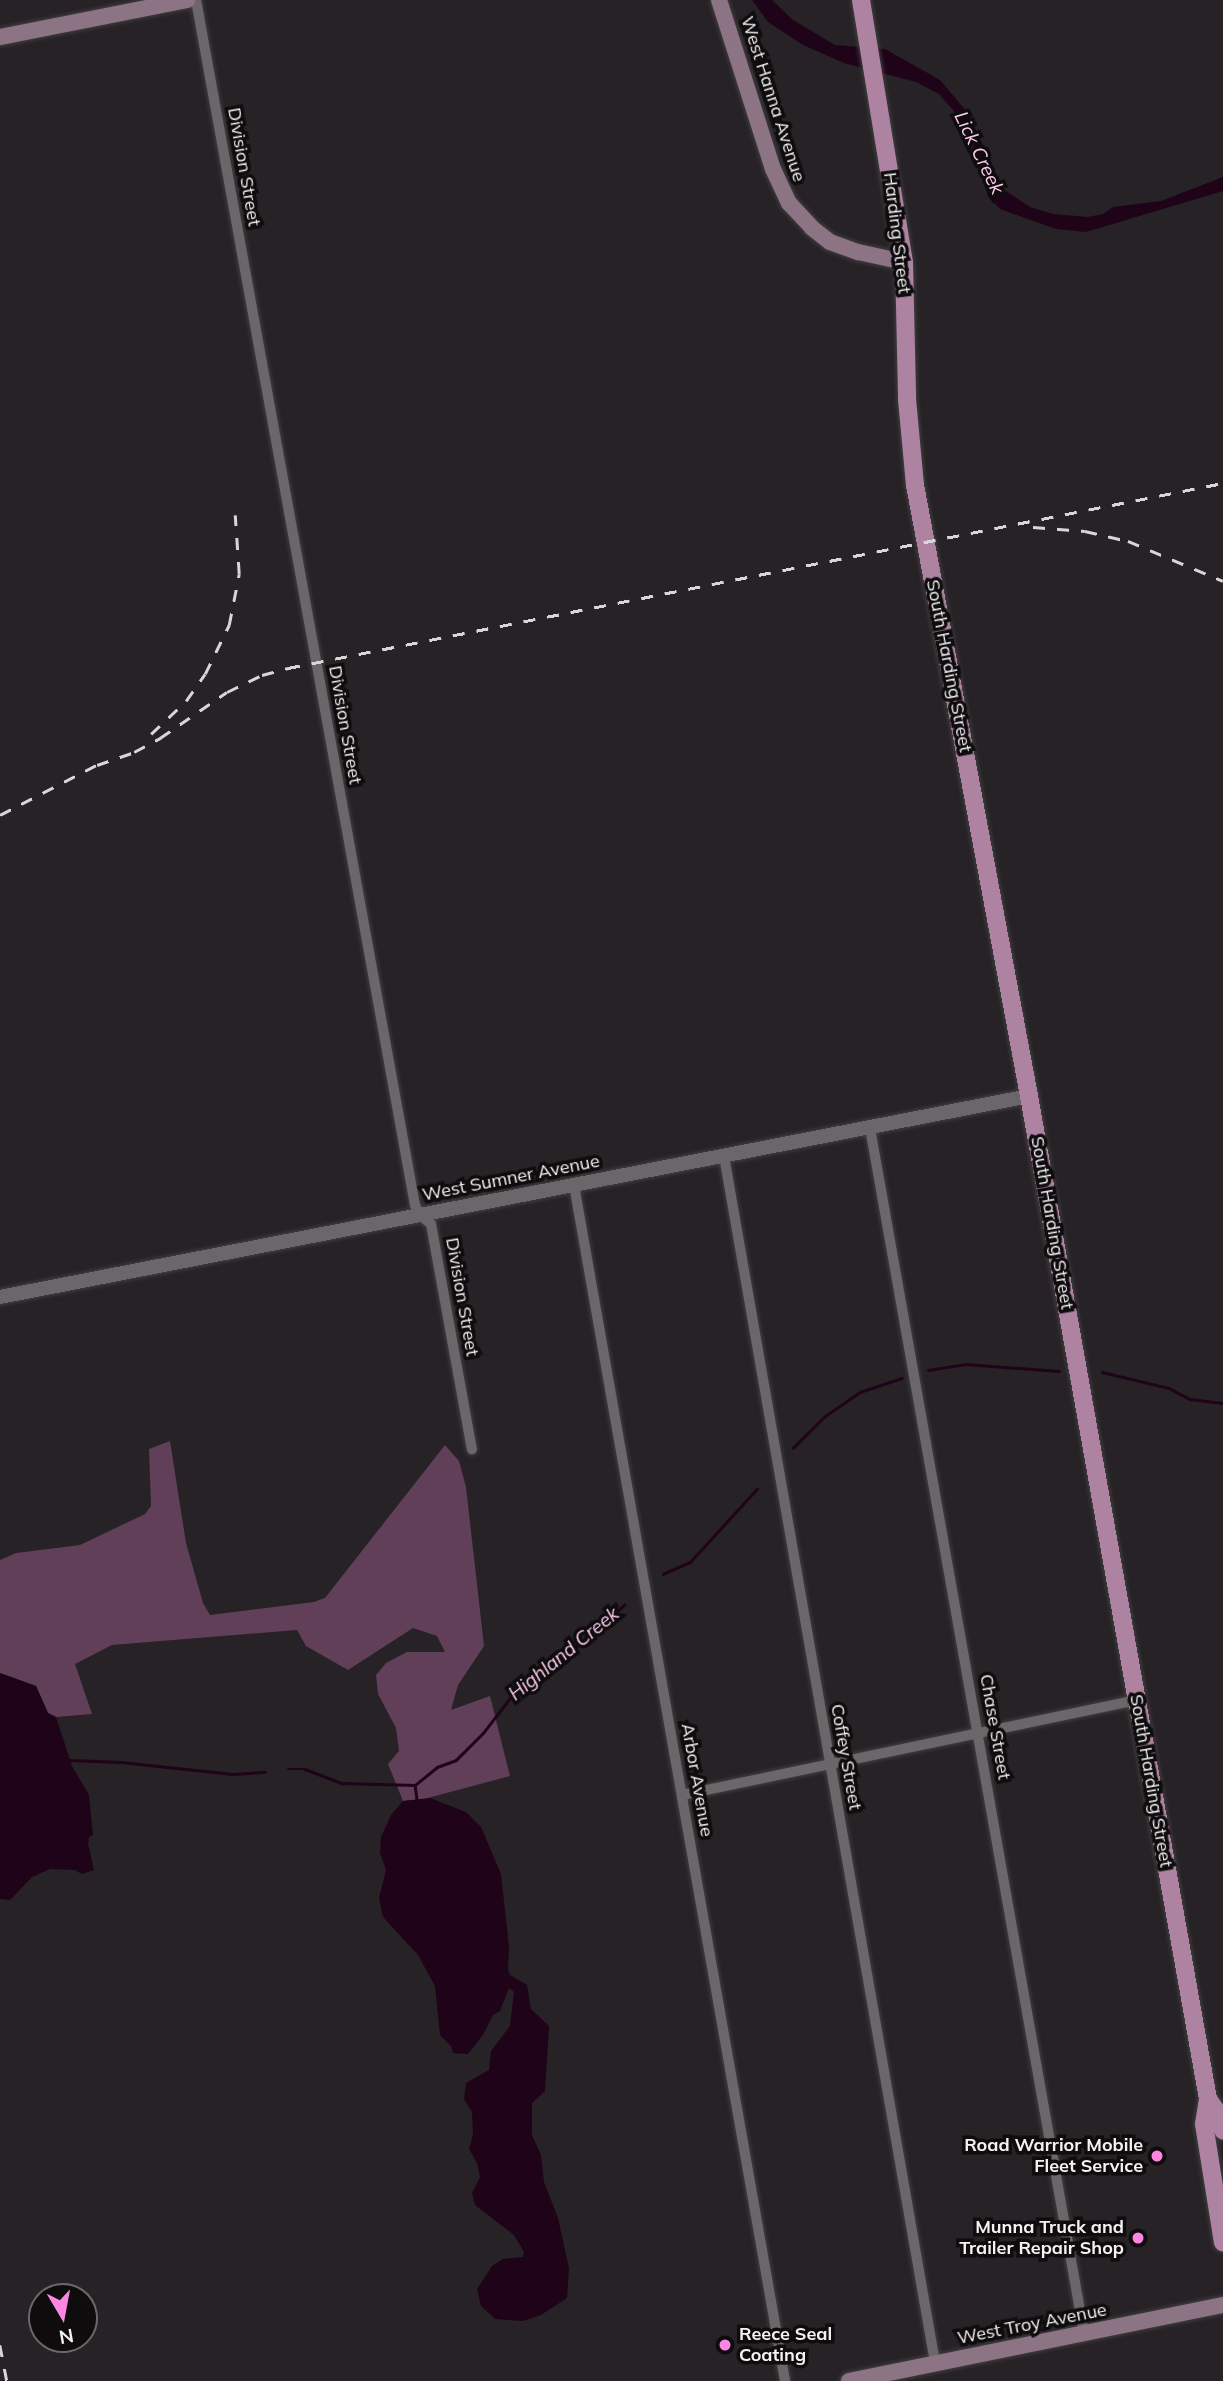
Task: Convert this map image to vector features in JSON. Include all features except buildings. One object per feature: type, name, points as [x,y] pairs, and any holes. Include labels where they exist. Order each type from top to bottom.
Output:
[{"type":"main road","points":[[0,37],[187,0]]},
{"type":"main road","name":"West Hanna Avenue","points":[[719,0],[773,169],[789,203],[805,222],[830,242],[858,252],[904,262]]},
{"type":"main road","name":"Harding Street","points":[[862,2],[904,262],[906,346]]},
{"type":"main road","name":"South Harding Street","points":[[906,346],[907,399],[915,485],[1029,1096],[1208,2099]]},
{"type":"main road","points":[[1208,2099],[1219,2115],[1223,2130]]},
{"type":"main road","points":[[1208,2099],[1203,2124],[1223,2242]]},
{"type":"main road","name":"West Troy Avenue","points":[[849,2381],[1223,2305]]},
{"type":"street","name":"Division Street","points":[[196,0],[362,919],[420,1215],[431,1224],[472,1449]]},
{"type":"street","name":"West Sumner Avenue","points":[[0,1297],[1029,1096]]},
{"type":"street","name":"Chase Street","points":[[870,1128],[1084,2333]]},
{"type":"street","name":"Coffey Street","points":[[724,1156],[935,2363]]},
{"type":"street","name":"Arbor Avenue","points":[[574,1185],[785,2381]]},
{"type":"street","points":[[682,1795],[1136,1700]]},
{"type":"shaded area","points":[[170,1441],[186,1543],[203,1603],[210,1615],[314,1602],[325,1598],[445,1445],[459,1461],[466,1487],[484,1646],[458,1685],[451,1710],[490,1696],[510,1776],[424,1799],[403,1801],[388,1764],[399,1751],[396,1728],[378,1694],[376,1675],[386,1663],[407,1652],[445,1652],[437,1636],[413,1628],[348,1670],[306,1646],[297,1630],[112,1645],[75,1664],[92,1714],[56,1717],[48,1713],[36,1686],[0,1673],[0,1560],[16,1553],[80,1545],[145,1514],[151,1506],[149,1449]]},
{"type":"water","name":"Lick Creek","points":[[752,0],[772,0],[793,20],[835,45],[885,49],[940,80],[968,113],[1003,189],[1030,207],[1053,214],[1088,217],[1103,214],[1113,207],[1161,201],[1223,177],[1223,191],[1086,232],[1056,229],[1000,209],[988,197],[977,154],[961,119],[939,94],[916,82],[844,63],[803,45],[768,22]]},
{"type":"water","points":[[0,1673],[36,1686],[48,1713],[56,1717],[72,1766],[89,1795],[93,1835],[89,1837],[88,1844],[94,1870],[82,1874],[75,1870],[50,1869],[32,1877],[10,1900],[0,1899]]},
{"type":"water","points":[[430,1798],[466,1812],[481,1827],[501,1874],[509,1947],[508,1970],[510,1975],[527,1985],[531,2009],[549,2026],[545,2091],[532,2103],[532,2135],[541,2155],[544,2182],[558,2218],[569,2268],[567,2298],[541,2315],[523,2321],[495,2319],[481,2306],[477,2289],[492,2266],[503,2259],[523,2257],[524,2252],[514,2235],[475,2205],[472,2193],[480,2177],[477,2163],[469,2149],[473,2135],[472,2112],[464,2099],[466,2083],[489,2070],[491,2051],[510,2026],[514,1992],[509,1988],[500,2011],[493,2015],[483,2035],[468,2054],[453,2053],[451,2046],[440,2035],[435,1986],[418,1955],[383,1917],[379,1898],[386,1870],[380,1853],[381,1837],[391,1815],[403,1801]]},
{"type":"waterway","name":"Highland Creek","points":[[928,1370],[965,1364],[1059,1371]]},
{"type":"waterway","name":"Highland Creek","points":[[1102,1372],[1169,1388],[1190,1399],[1223,1403]]},
{"type":"waterway","name":"Highland Creek","points":[[793,1448],[825,1416],[860,1392],[902,1378]]},
{"type":"waterway","name":"Highland Creek","points":[[663,1574],[690,1562],[757,1489]]},
{"type":"waterway","name":"Highland Creek","points":[[288,1769],[305,1769],[342,1783],[415,1785],[437,1767],[456,1760],[483,1733],[517,1689],[570,1652],[624,1605]]},
{"type":"waterway","name":"Highland Creek","points":[[70,1760],[121,1762],[234,1774],[265,1772]]},
{"type":"waterway","points":[[415,1785],[417,1799]]},
{"type":"railway","points":[[97,765],[134,752],[160,738],[227,692],[262,675],[288,668],[1223,483]]},
{"type":"railway","points":[[151,734],[186,701],[205,674],[229,625],[239,574],[235,515]]},
{"type":"railway","points":[[1033,527],[1085,531],[1128,541],[1223,581]]},
{"type":"railway","points":[[0,815],[106,760]]},
{"type":"railway","points":[[0,2345],[7,2381]]},
{"type":"place","name":"Road Warrior Mobile Fleet Service","points":[[1157,2156]]},
{"type":"place","name":"Munna Truck and Trailer Repair Shop","points":[[1138,2238]]},
{"type":"place","name":"Reece Seal Coating","points":[[725,2345]]}]
